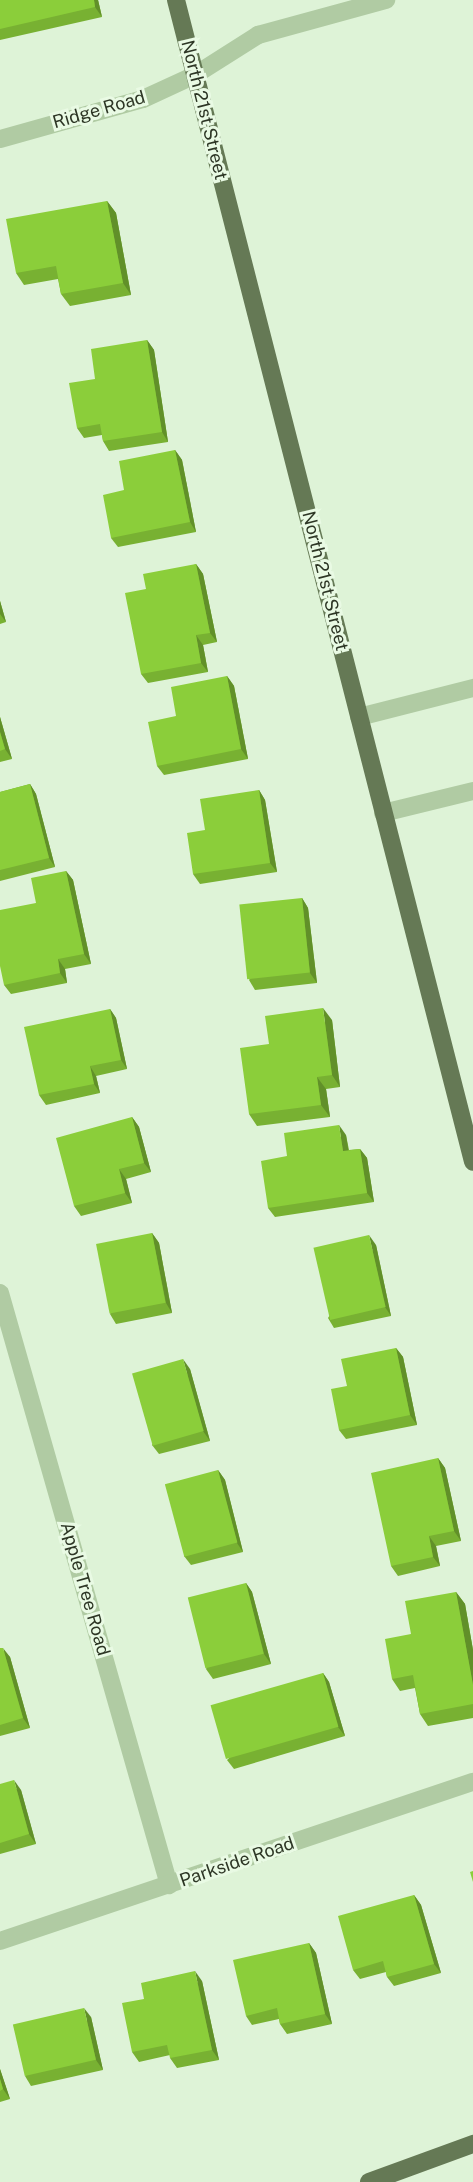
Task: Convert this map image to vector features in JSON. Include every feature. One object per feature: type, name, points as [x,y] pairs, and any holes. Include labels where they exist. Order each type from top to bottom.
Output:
[{"type":"main road","name":"North 21st Street","points":[[176,0],[473,1161]]},
{"type":"main road","points":[[369,2182],[473,2144]]},
{"type":"street","name":"Ridge Road","points":[[0,139],[143,99],[195,75],[258,35],[386,0]]},
{"type":"street","points":[[359,717],[473,688]]},
{"type":"street","points":[[383,813],[473,790]]},
{"type":"street","name":"Apple Tree Road","points":[[0,1293],[170,1885]]},
{"type":"street","name":"Parkside Road","points":[[0,1941],[473,1782]]},
{"type":"building","points":[[0,0],[94,0],[95,7],[0,29]]},
{"type":"building","points":[[107,201],[123,283],[61,294],[56,266],[16,273],[6,219]]},
{"type":"building","points":[[147,340],[162,432],[103,441],[100,424],[77,428],[69,383],[95,379],[91,349]]},
{"type":"building","points":[[175,450],[190,522],[111,538],[103,495],[124,490],[119,461]]},
{"type":"building","points":[[196,564],[210,633],[196,635],[201,663],[141,674],[125,593],[146,589],[143,574]]},
{"type":"building","points":[[227,676],[241,749],[157,766],[148,722],[176,716],[171,687]]},
{"type":"building","points":[[0,732],[5,749],[0,751]]},
{"type":"building","points":[[30,784],[49,858],[0,870],[0,792]]},
{"type":"building","points":[[259,790],[270,863],[193,874],[187,833],[205,830],[200,799]]},
{"type":"building","points":[[66,871],[84,954],[58,959],[60,973],[4,985],[0,966],[0,910],[36,903],[31,878]]},
{"type":"building","points":[[302,898],[310,973],[247,979],[239,905]]},
{"type":"building","points":[[323,1008],[332,1075],[317,1077],[321,1105],[249,1114],[240,1048],[269,1044],[265,1016]]},
{"type":"building","points":[[110,1009],[121,1060],[90,1066],[94,1084],[39,1095],[24,1027]]},
{"type":"building","points":[[132,1117],[144,1163],[119,1169],[125,1193],[74,1206],[56,1138]]},
{"type":"building","points":[[339,1125],[343,1151],[360,1149],[367,1193],[268,1208],[261,1161],[287,1156],[284,1133]]},
{"type":"building","points":[[152,1233],[166,1303],[110,1314],[96,1244]]},
{"type":"building","points":[[369,1235],[386,1307],[330,1320],[313,1248]]},
{"type":"building","points":[[396,1348],[410,1415],[339,1430],[331,1389],[347,1386],[341,1359]]},
{"type":"building","points":[[183,1359],[204,1431],[153,1446],[132,1374]]},
{"type":"building","points":[[438,1458],[454,1531],[429,1536],[433,1557],[391,1566],[371,1473]]},
{"type":"building","points":[[218,1470],[237,1542],[184,1557],[165,1484]]},
{"type":"building","points":[[246,1583],[264,1654],[205,1668],[188,1598]]},
{"type":"building","points":[[456,1592],[473,1685],[473,1704],[420,1714],[413,1675],[392,1679],[385,1639],[411,1634],[405,1601]]},
{"type":"building","points":[[0,1648],[3,1648],[23,1718],[0,1725]]},
{"type":"building","points":[[323,1673],[338,1727],[226,1759],[211,1705]]},
{"type":"building","points":[[14,1780],[29,1834],[0,1843],[0,1784]]},
{"type":"building","points":[[414,1895],[434,1964],[387,1977],[383,1961],[353,1970],[338,1916]]},
{"type":"building","points":[[309,1943],[325,2014],[280,2024],[277,2008],[246,2016],[233,1960]]},
{"type":"building","points":[[195,1971],[212,2050],[170,2058],[167,2045],[132,2052],[122,2003],[144,1999],[141,1983]]},
{"type":"building","points":[[84,2008],[96,2060],[25,2076],[13,2024]]}]
